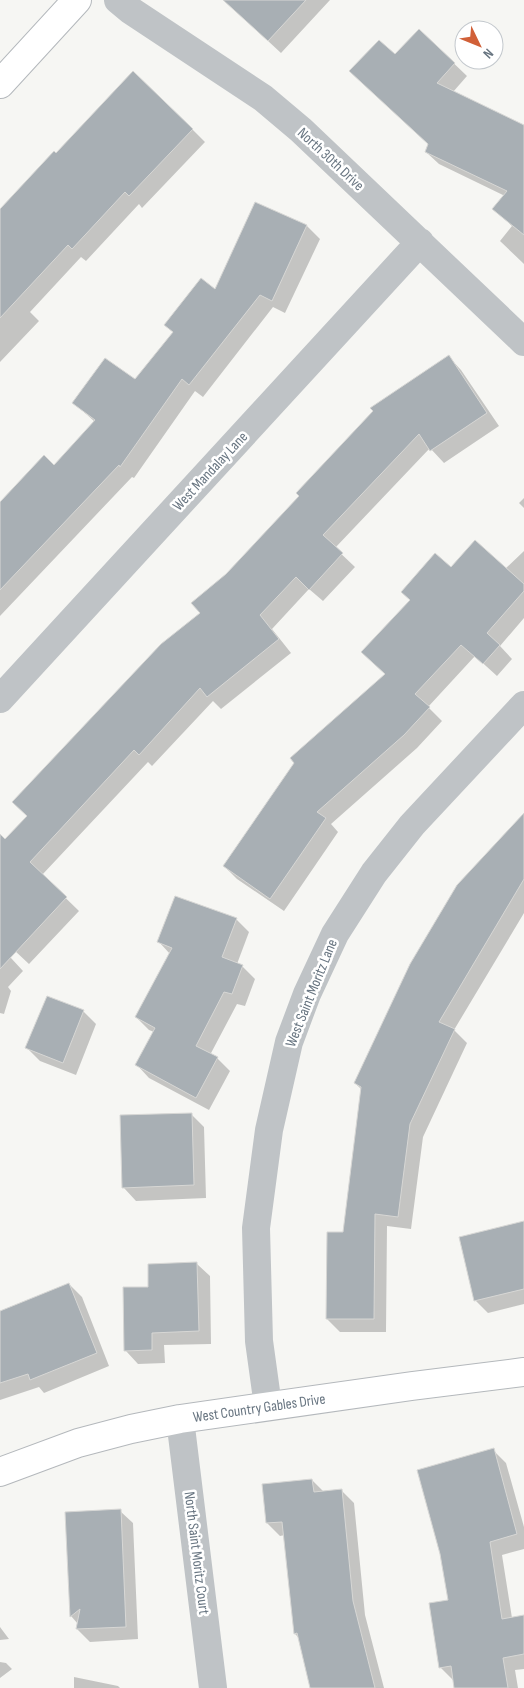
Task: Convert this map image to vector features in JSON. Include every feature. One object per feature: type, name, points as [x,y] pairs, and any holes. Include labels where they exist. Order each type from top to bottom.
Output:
[{"type":"street","points":[[0,84],[77,0]]},
{"type":"street","name":"North 30th Drive","points":[[118,0],[130,10],[262,98],[301,130],[524,342]]},
{"type":"street","name":"West Mandalay Lane","points":[[0,700],[420,242]]},
{"type":"street","name":"West Saint Moritz Lane","points":[[268,1406],[260,1341],[256,1228],[269,1130],[289,1042],[307,994],[335,934],[374,873],[412,824],[524,705]]},
{"type":"street","name":"West Country Gables Drive","points":[[0,1472],[78,1443],[180,1419],[524,1372]]},
{"type":"street","name":"North Saint Moritz Court","points":[[180,1419],[214,1688]]},
{"type":"building","points":[[223,0],[306,0],[268,41]]},
{"type":"building","points":[[419,29],[454,62],[437,83],[524,125],[524,235],[492,209],[507,191],[425,152],[428,144],[349,71],[379,40],[395,54]]},
{"type":"building","points":[[133,71],[193,129],[129,196],[125,192],[72,249],[68,245],[0,318],[0,209]]},
{"type":"building","points":[[255,202],[307,225],[272,301],[260,295],[189,385],[182,379],[120,467],[119,465],[0,590],[0,502],[44,455],[54,465],[95,420],[72,403],[105,358],[135,379],[173,332],[164,325],[201,278],[215,289]]},
{"type":"building","points":[[449,355],[487,413],[430,451],[419,434],[323,535],[343,553],[309,590],[296,577],[260,615],[279,639],[207,697],[200,688],[139,755],[134,750],[30,862],[67,897],[0,969],[0,834],[5,839],[27,816],[12,802],[161,644],[200,613],[191,603],[226,574],[299,496],[296,493],[373,411],[370,408]]},
{"type":"building","points":[[475,540],[524,584],[524,591],[487,633],[500,645],[483,664],[461,645],[415,694],[430,707],[404,735],[317,812],[326,818],[270,899],[223,866],[294,763],[290,758],[385,674],[361,652],[410,600],[401,592],[435,553],[451,567]]},
{"type":"building","points":[[524,813],[524,879],[439,1022],[455,1029],[410,1124],[398,1217],[375,1214],[374,1319],[326,1319],[327,1232],[343,1232],[361,1087],[354,1083],[410,964],[457,885]]},
{"type":"building","points":[[175,896],[237,918],[222,957],[243,965],[232,994],[224,992],[196,1046],[218,1057],[196,1098],[135,1065],[155,1028],[135,1017],[172,948],[157,942]]},
{"type":"building","points":[[47,996],[84,1010],[63,1063],[25,1048]]},
{"type":"building","points":[[192,1113],[194,1185],[122,1188],[120,1115]]},
{"type":"building","points":[[524,1221],[524,1289],[474,1301],[459,1237]]},
{"type":"building","points":[[197,1262],[199,1331],[152,1333],[152,1350],[124,1351],[123,1287],[148,1287],[148,1264]]},
{"type":"building","points":[[69,1283],[97,1353],[30,1380],[28,1374],[0,1383],[0,1311]]},
{"type":"building","points":[[494,1448],[517,1534],[490,1542],[502,1619],[524,1615],[524,1654],[503,1658],[508,1688],[454,1688],[451,1666],[439,1668],[429,1603],[448,1600],[440,1554],[417,1470]]},
{"type":"building","points":[[312,1479],[314,1492],[342,1489],[353,1601],[375,1688],[310,1688],[297,1633],[294,1634],[282,1522],[266,1523],[262,1484]]},
{"type":"building","points":[[121,1509],[126,1627],[76,1629],[80,1609],[70,1617],[65,1512]]}]
